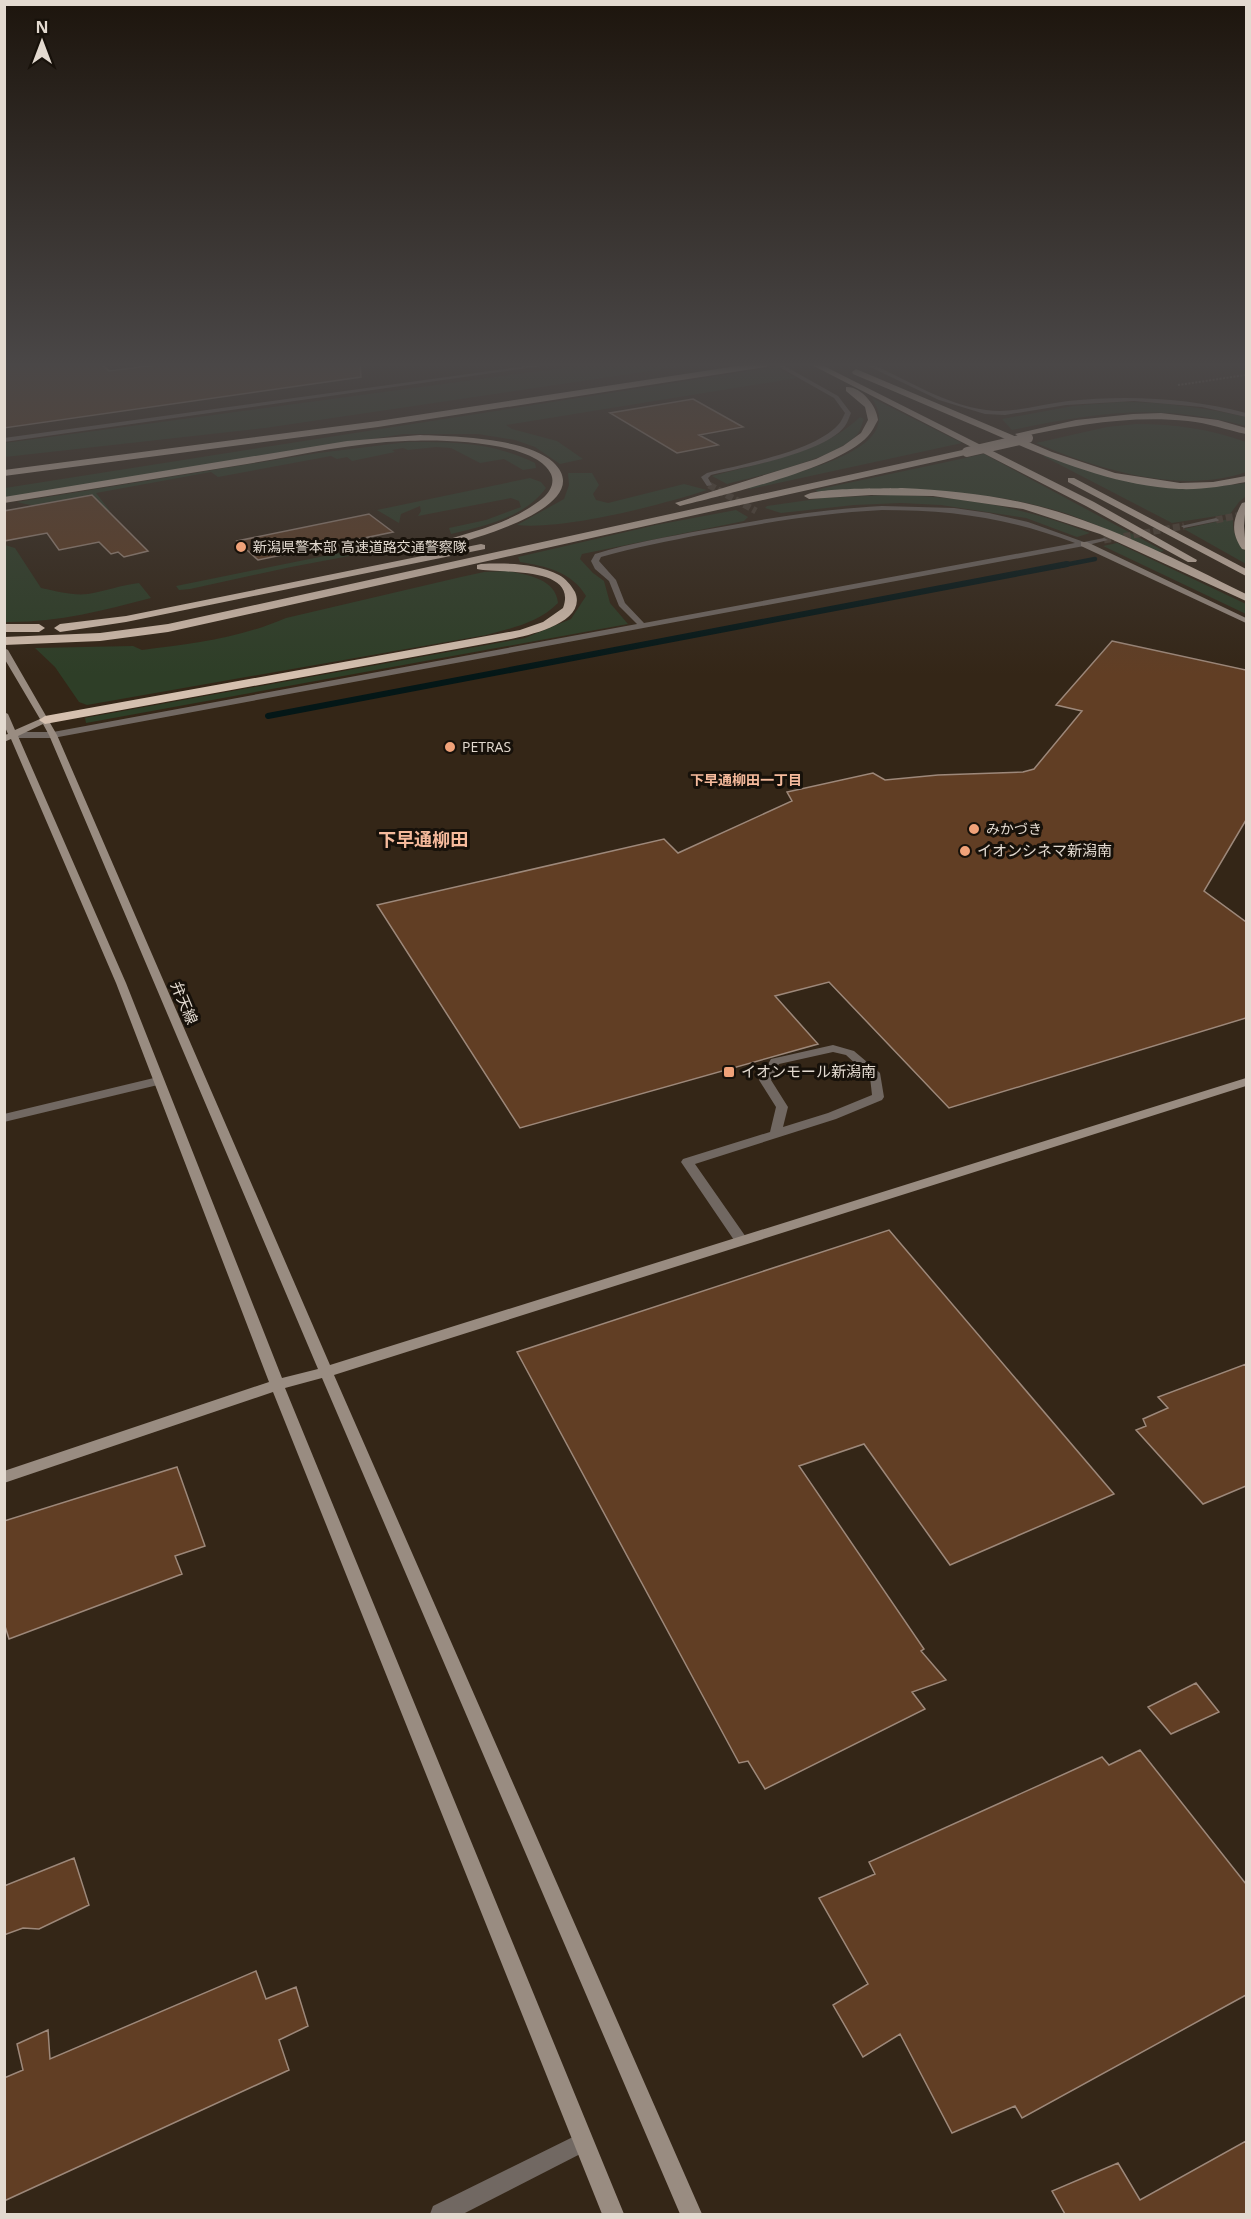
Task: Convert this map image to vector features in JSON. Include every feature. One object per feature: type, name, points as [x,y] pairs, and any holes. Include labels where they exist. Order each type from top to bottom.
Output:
[{"type":"highway","points":[[4,473],[46,468]]},
{"type":"highway","points":[[4,483],[102,468]]},
{"type":"highway","points":[[4,500],[205,468]]},
{"type":"highway","points":[[379,566],[526,514],[540,506],[554,493],[558,478],[551,468]]},
{"type":"highway","points":[[671,511],[800,468]]},
{"type":"highway","points":[[4,633],[63,634],[379,566],[617,521],[877,468]]},
{"type":"highway","points":[[4,641],[63,634],[168,628],[396,579],[671,511],[879,468]]},
{"type":"highway","points":[[1018,468],[1090,504],[1246,590]]},
{"type":"highway","points":[[1086,468],[1134,479],[1173,484],[1210,484],[1246,478]]},
{"type":"highway","points":[[1057,473],[1246,573]]},
{"type":"highway","points":[[671,511],[845,493],[918,492],[986,499],[1053,514],[1096,529],[1246,598]]},
{"type":"highway","points":[[1246,505],[1238,521],[1238,531],[1246,547]]},
{"type":"highway","points":[[617,521],[660,509]]},
{"type":"highway","points":[[45,720],[521,633],[557,619],[568,608],[570,601],[568,589],[563,583],[545,573],[521,567],[478,567],[396,579]]},
{"type":"highway","points":[[4,628],[63,634]]},
{"type":"street","points":[[709,485],[704,477],[732,468]]},
{"type":"street","points":[[643,626],[622,604],[612,580],[598,567],[595,561],[598,556],[769,519],[861,510],[958,511],[1018,521],[1084,544],[1246,621]]},
{"type":"street","points":[[756,511],[769,519]]},
{"type":"street","points":[[1184,526],[1216,520]]},
{"type":"street","points":[[10,737],[53,735],[1104,540]]},
{"type":"street","name":"弁天線","points":[[4,650],[53,735],[691,2214]]},
{"type":"street","points":[[4,714],[10,737],[121,983],[278,1385],[613,2214]]},
{"type":"street","points":[[10,737],[45,720]]},
{"type":"street","points":[[741,1240],[687,1162],[832,1116],[878,1096],[876,1076],[850,1053],[833,1048],[776,1061],[765,1080],[782,1107],[775,1134]]},
{"type":"street","points":[[4,1118],[158,1081]]},
{"type":"street","points":[[4,1477],[278,1385],[326,1372],[1246,1082]]},
{"type":"street","points":[[441,2214],[583,2142]]},
{"type":"green space","points":[[135,468],[194,468],[5,498],[5,488]]},
{"type":"green space","points":[[229,468],[269,468],[218,477],[211,472],[96,493],[110,511],[103,513],[79,497],[42,505],[17,502]]},
{"type":"green space","points":[[519,468],[536,468],[523,470]]},
{"type":"green space","points":[[745,468],[789,468],[727,484],[712,476]]},
{"type":"green space","points":[[813,468],[849,468],[750,489],[747,487]]},
{"type":"green space","points":[[920,468],[1009,468],[1164,551],[1159,552],[1065,513],[1004,498],[943,492],[820,493],[815,490]]},
{"type":"green space","points":[[1065,468],[1084,468],[1121,477],[1171,485],[1221,486],[1246,483],[1246,496],[1230,514],[1172,523]]},
{"type":"green space","points":[[1104,468],[1246,468],[1246,472],[1194,481],[1167,480]]},
{"type":"green space","points":[[568,473],[592,473],[599,485],[593,494],[596,500],[608,503],[684,484],[707,490],[639,509],[586,520],[537,526],[517,525],[564,499],[569,485]]},
{"type":"green space","points":[[530,478],[541,482],[546,488],[527,506],[503,519],[451,534],[449,528],[486,520],[521,507],[519,501],[511,498],[418,516],[421,511],[420,506],[401,514],[399,523],[377,510]]},
{"type":"green space","points":[[890,495],[941,498],[992,505],[1041,516],[1090,533],[1077,537],[1026,518],[941,505],[901,503],[854,505],[781,513],[765,508],[823,498]]},
{"type":"green space","points":[[736,510],[748,517],[744,521],[582,554],[580,559],[604,581],[610,603],[628,624],[86,723],[85,718],[90,717],[525,638],[571,619],[586,596],[573,581],[558,571],[520,562],[518,557],[656,525]]},
{"type":"green space","points":[[1233,518],[1236,536],[1246,552],[1246,564],[1184,529]]},
{"type":"green space","points":[[1117,543],[1246,604],[1246,614],[1103,546]]},
{"type":"green space","points":[[5,545],[15,548],[41,588],[82,594],[139,583],[151,598],[96,612],[60,618],[5,622]]},
{"type":"green space","points":[[359,549],[365,553],[190,589],[179,590],[176,586]]},
{"type":"green space","points":[[508,571],[547,583],[556,595],[558,603],[533,620],[486,635],[87,705],[79,702],[55,667],[35,648],[133,646],[142,650],[197,643],[251,631],[286,618],[461,577],[484,572]]},
{"type":"building","points":[[92,495],[148,551],[124,557],[118,552],[111,554],[99,542],[59,550],[47,533],[4,541],[4,511]]},
{"type":"building","points":[[369,514],[393,532],[258,560],[237,541]]},
{"type":"building","points":[[1112,641],[1246,670],[1246,820],[1204,891],[1246,922],[1246,1018],[949,1108],[829,982],[775,996],[818,1044],[520,1128],[377,905],[664,839],[678,853],[792,801],[787,792],[873,773],[885,780],[938,775],[1023,772],[1034,769],[1082,711],[1056,705]]},
{"type":"building","points":[[889,1230],[1114,1494],[950,1565],[864,1444],[799,1466],[924,1649],[921,1651],[946,1680],[912,1692],[925,1709],[765,1789],[748,1761],[739,1763],[517,1352]]},
{"type":"building","points":[[1246,1364],[1246,1486],[1203,1504],[1136,1430],[1146,1426],[1143,1419],[1168,1408],[1158,1397]]},
{"type":"building","points":[[177,1467],[205,1546],[175,1556],[182,1574],[9,1639],[4,1623],[4,1521]]},
{"type":"building","points":[[1196,1683],[1219,1712],[1171,1734],[1148,1707]]},
{"type":"building","points":[[1140,1750],[1246,1884],[1246,1995],[1022,2118],[1015,2106],[952,2133],[900,2034],[863,2057],[833,2005],[868,1984],[819,1898],[875,1874],[869,1862],[1102,1757],[1109,1765]]},
{"type":"building","points":[[74,1858],[89,1905],[39,1929],[23,1928],[4,1935],[4,1886]]},
{"type":"building","points":[[256,1971],[266,1999],[296,1987],[308,2026],[279,2040],[289,2070],[4,2201],[4,2078],[23,2070],[17,2044],[48,2030],[50,2059]]},
{"type":"building","points":[[1246,2141],[1246,2214],[1065,2214],[1052,2191],[1118,2163],[1140,2200]]},
{"type":"waterway","points":[[1059,566],[1095,559]]},
{"type":"waterway","points":[[268,716],[1067,564]]},
{"type":"tunnel","points":[[709,485],[756,511]]},
{"type":"tunnel","points":[[1216,520],[1246,514]]},
{"type":"tunnel","points":[[1104,540],[1184,526]]},
{"type":"place","name":"新潟県警本部 高速道路交通警察隊","points":[[241,547]]},
{"type":"place","name":"PETRAS","points":[[450,747]]},
{"type":"place","name":"みかづき","points":[[974,829]]},
{"type":"place","name":"イオンシネマ新潟南","points":[[965,851]]},
{"type":"place","name":"イオンモール新潟南","points":[[729,1072]]},
{"type":"district","name":"下早通柳田一丁目","points":[[746,780]]},
{"type":"district","name":"下早通柳田","points":[[423,840]]}]
